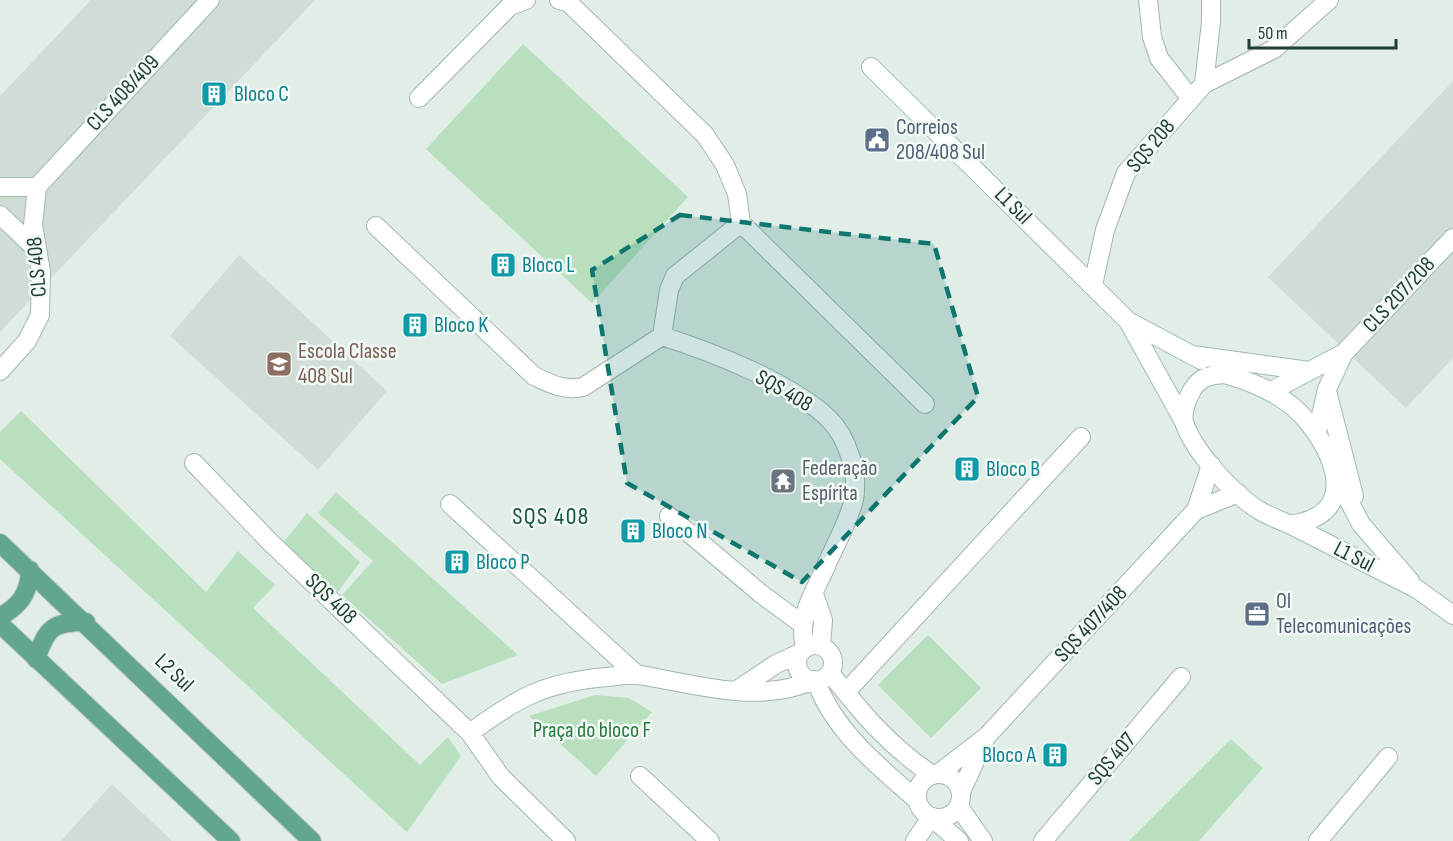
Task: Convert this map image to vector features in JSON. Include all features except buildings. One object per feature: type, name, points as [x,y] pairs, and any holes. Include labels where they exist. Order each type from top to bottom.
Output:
[{"type":"main road","name":"L2 Sul","points":[[0,543],[86,622],[312,841]]},
{"type":"main road","points":[[0,617],[21,603],[29,585],[30,570]]},
{"type":"main road","points":[[36,659],[44,637],[51,628],[67,622],[86,622]]},
{"type":"main road","points":[[0,624],[231,841]]},
{"type":"street","name":"CLS 408/409","points":[[37,187],[210,0]]},
{"type":"street","points":[[419,98],[510,6],[526,0]]},
{"type":"street","points":[[559,0],[569,3],[705,135],[725,165],[737,194],[741,223],[925,404]]},
{"type":"street","points":[[1149,0],[1152,37],[1159,58],[1191,99]]},
{"type":"street","points":[[1204,84],[1211,22],[1210,0]]},
{"type":"street","name":"SQS 208","points":[[1093,285],[1105,230],[1126,173],[1204,84],[1274,49],[1329,0]]},
{"type":"street","name":"L1 Sul","points":[[871,67],[1128,321],[1183,420]]},
{"type":"street","points":[[0,187],[37,187]]},
{"type":"street","name":"CLS 408","points":[[0,371],[27,341],[39,315],[41,272],[35,248],[34,209],[37,187]]},
{"type":"street","points":[[0,215],[35,248]]},
{"type":"street","points":[[376,226],[534,376],[556,387],[570,390],[584,387],[662,336],[669,290],[675,276],[741,223]]},
{"type":"street","name":"CLS 207/208","points":[[1317,433],[1327,389],[1344,353],[1453,238]]},
{"type":"street","name":"L1 Sul","points":[[1128,321],[1225,374]]},
{"type":"street","name":"SQS 408","points":[[662,336],[738,365],[806,400],[830,420],[843,440],[853,465],[854,499],[814,594],[804,611],[802,624]]},
{"type":"street","name":"CLS 207/208","points":[[1271,391],[1344,353]]},
{"type":"street","points":[[1192,355],[1309,371]]},
{"type":"street","points":[[1225,374],[1248,380],[1271,391],[1293,407],[1317,433],[1330,457],[1336,476],[1333,497],[1315,518],[1291,525],[1261,512],[1238,493],[1195,445],[1183,420],[1193,387],[1206,375],[1225,374]]},
{"type":"street","points":[[1327,389],[1361,524]]},
{"type":"street","points":[[846,692],[1081,437]]},
{"type":"street","name":"SQS 408","points":[[194,463],[270,542],[470,733],[501,777],[566,841]]},
{"type":"street","name":"SQS 407/408","points":[[935,774],[986,737],[1196,510],[1211,465]]},
{"type":"street","name":"L1 Sul","points":[[1336,476],[1361,524],[1417,589]]},
{"type":"street","name":"SQS 407/408","points":[[1196,510],[1238,493]]},
{"type":"street","points":[[450,504],[637,675]]},
{"type":"street","points":[[669,516],[760,593],[802,624],[809,648]]},
{"type":"street","name":"L1 Sul","points":[[1291,525],[1417,589],[1453,615]]},
{"type":"street","points":[[814,594],[822,620],[798,668],[802,675],[820,678],[846,692],[879,733],[903,755],[935,774],[954,778],[960,800],[983,841]]},
{"type":"street","points":[[470,733],[508,705],[534,691],[594,678],[637,675],[702,689],[775,692],[820,678],[832,657],[809,648],[776,664],[737,690]]},
{"type":"street","name":"SQS 407","points":[[1042,841],[1181,677]]},
{"type":"street","points":[[820,678],[832,715],[862,748],[916,800],[919,807],[959,841]]},
{"type":"street","points":[[862,748],[879,733]]},
{"type":"street","name":"SQS 407/408","points":[[960,800],[986,737]]},
{"type":"street","points":[[1318,841],[1388,758]]},
{"type":"street","points":[[916,800],[919,785],[935,774]]},
{"type":"street","points":[[640,776],[710,841]]},
{"type":"street","points":[[931,817],[947,817],[960,800]]},
{"type":"street","points":[[915,841],[931,817]]},
{"type":"highlighted area","points":[[680,215],[934,244],[978,397],[802,582],[627,483],[592,270]]},
{"type":"shaded area","points":[[91,0],[315,0],[0,332],[0,96]]},
{"type":"shaded area","points":[[1453,81],[1453,358],[1406,408],[1268,277]]},
{"type":"shaded area","name":"Escola Classe 408 Sul","points":[[239,255],[387,391],[318,470],[170,336]]},
{"type":"shaded area","points":[[112,784],[172,841],[61,841]]},
{"type":"green space","points":[[523,44],[688,197],[592,303],[426,149]]},
{"type":"green space","points":[[21,411],[206,592],[238,551],[275,585],[253,608],[420,765],[448,737],[461,756],[407,832],[0,459],[0,432]]},
{"type":"green space","points":[[336,492],[518,655],[442,684],[342,595],[373,561],[318,513]]},
{"type":"green space","points":[[307,513],[360,562],[338,592],[283,543]]},
{"type":"green space","points":[[928,635],[981,688],[931,738],[878,685]]},
{"type":"green space","name":"Praça do bloco F","points":[[595,695],[629,698],[652,712],[596,776],[529,716]]},
{"type":"green space","points":[[1231,739],[1263,768],[1199,841],[1129,841]]},
{"type":"place","name":"Bloco C","points":[[214,94]]},
{"type":"place","name":"Correios 208/408 Sul","points":[[877,140]]},
{"type":"place","name":"Bloco L","points":[[503,265]]},
{"type":"place","name":"Bloco K","points":[[415,325]]},
{"type":"place","name":"Escola Classe 408 Sul","points":[[279,364]]},
{"type":"place","name":"Bloco B","points":[[967,469]]},
{"type":"place","name":"Federação Espírita","points":[[783,481]]},
{"type":"place","name":"Bloco N","points":[[633,531]]},
{"type":"place","name":"Bloco P","points":[[457,562]]},
{"type":"place","name":"OI Telecomunicações","points":[[1257,614]]},
{"type":"place","name":"Bloco A","points":[[1055,755]]},
{"type":"district","name":"SQS 408","points":[[551,516]]}]
